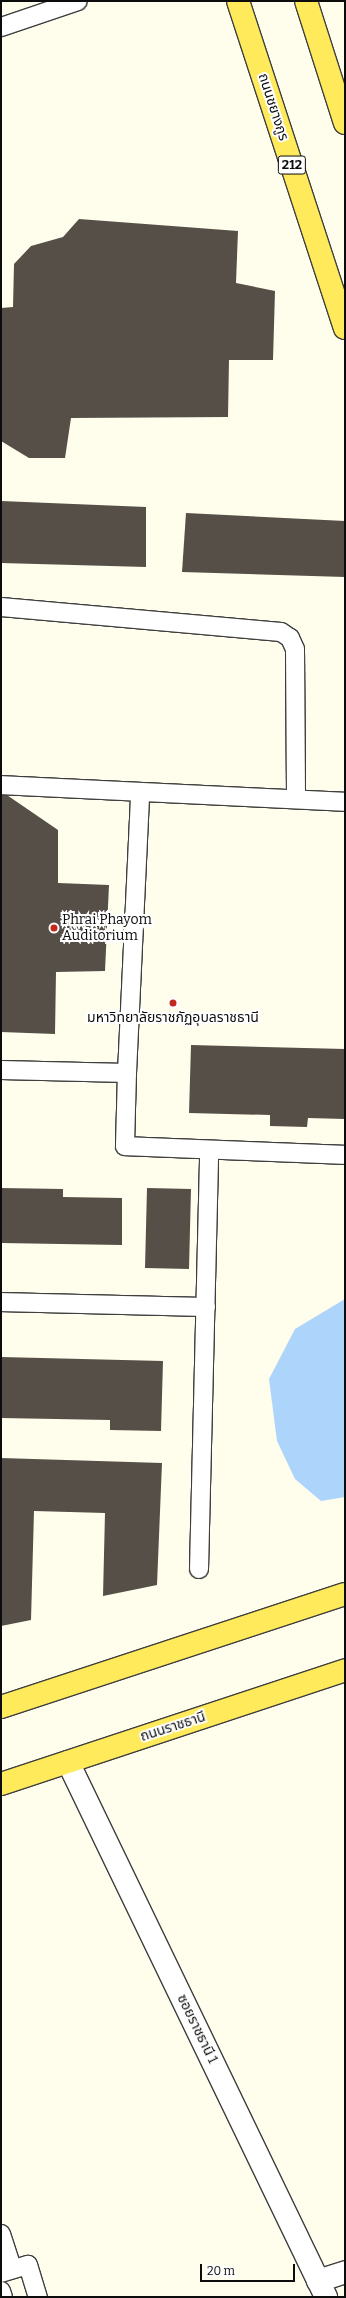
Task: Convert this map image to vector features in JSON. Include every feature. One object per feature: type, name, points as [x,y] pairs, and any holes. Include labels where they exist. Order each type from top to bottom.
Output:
[{"type":"main road","name":"ถนนชยางกูร","points":[[238,1],[345,328]]},
{"type":"main road","points":[[306,1],[345,123]]},
{"type":"main road","points":[[1,1707],[345,1594]]},
{"type":"main road","name":"ถนนราชธานี","points":[[1,1784],[345,1670]]},
{"type":"street","name":"ซอยราชธานี 1","points":[[68,1762],[322,2289]]},
{"type":"street","points":[[322,2289],[345,2272]]},
{"type":"lane","points":[[1,27],[78,1]]},
{"type":"lane","points":[[1,607],[270,629],[286,635],[295,649],[296,798]]},
{"type":"lane","points":[[1,785],[140,794],[296,798],[345,802]]},
{"type":"lane","points":[[140,794],[125,1146],[345,1155]]},
{"type":"lane","points":[[1,1070],[127,1073]]},
{"type":"lane","points":[[199,1569],[209,1150]]},
{"type":"lane","points":[[1,1302],[206,1307]]},
{"type":"lane","points":[[1,2234],[7,2271],[28,2265],[38,2297]]},
{"type":"lane","points":[[1,2291],[3,2297]]},
{"type":"water","points":[[345,1299],[345,1497],[321,1501],[295,1479],[277,1441],[269,1379],[295,1329]]},
{"type":"building","points":[[79,219],[238,231],[236,283],[275,291],[273,360],[229,360],[228,417],[71,418],[65,458],[29,458],[1,441],[1,308],[13,307],[14,264],[31,246],[63,237]]},
{"type":"building","points":[[1,501],[146,507],[146,567],[1,563]]},
{"type":"building","points":[[186,513],[345,521],[345,577],[182,572]]},
{"type":"building","name":"Phrai Phayom Auditorium","points":[[1,791],[58,830],[58,883],[109,885],[105,971],[56,972],[55,1034],[1,1032]]},
{"type":"building","points":[[191,1045],[345,1049],[345,1119],[308,1118],[307,1127],[270,1126],[270,1115],[189,1113]]},
{"type":"building","points":[[1,1188],[63,1189],[63,1197],[122,1198],[122,1245],[1,1243]]},
{"type":"building","points":[[147,1188],[191,1189],[189,1269],[145,1268]]},
{"type":"building","points":[[1,1357],[163,1361],[161,1431],[110,1430],[110,1420],[1,1418]]},
{"type":"building","points":[[1,1458],[162,1463],[157,1585],[103,1596],[105,1513],[34,1511],[31,1620],[1,1626]]},
{"type":"place","name":"Phrai Phayom Auditorium","points":[[54,928]]},
{"type":"place","name":"มหาวิทยาลัยราชภัฏอุบลราชธานี","points":[[173,1003]]}]
